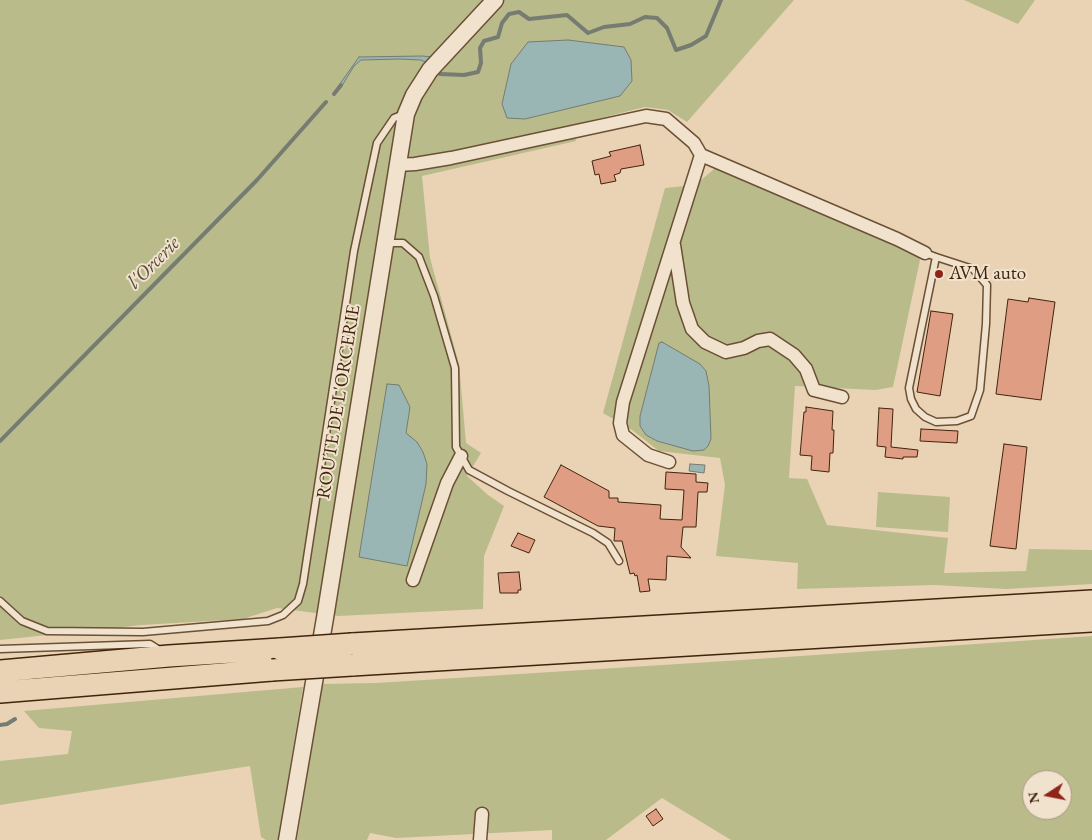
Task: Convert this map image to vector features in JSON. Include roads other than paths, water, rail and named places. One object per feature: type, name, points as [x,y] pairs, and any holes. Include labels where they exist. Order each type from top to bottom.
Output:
[{"type":"highway","points":[[0,692],[272,670],[352,654],[1092,601]]},
{"type":"highway","points":[[0,671],[168,656],[280,649],[352,654],[1092,621]]},
{"type":"street","name":"ROUTE DE L'ORCERIE","points":[[286,840],[325,618],[406,114],[414,95],[430,70],[495,0]]},
{"type":"street","points":[[397,165],[451,158],[646,116],[666,120],[694,144],[701,155],[931,255]]},
{"type":"street","points":[[669,462],[648,455],[623,435],[620,424],[623,402],[701,155]]},
{"type":"street","points":[[674,243],[679,283],[686,312],[692,329],[705,342],[726,352],[770,339],[794,354],[806,370],[814,390],[842,397]]},
{"type":"street","points":[[413,580],[447,483],[461,456]]},
{"type":"street","points":[[480,840],[482,814]]},
{"type":"lane","points":[[0,601],[22,621],[47,632],[143,632],[268,621],[283,615],[298,601],[303,584],[354,251],[377,143],[394,118],[406,114]]},
{"type":"lane","points":[[384,244],[403,243],[419,257],[434,296],[455,368],[456,447],[469,470],[593,533],[608,543],[618,561]]},
{"type":"lane","points":[[931,255],[973,269],[987,284],[986,324],[980,390],[971,416],[957,422],[936,422],[925,417],[916,409],[911,399],[909,388],[931,255]]},
{"type":"lane","points":[[0,650],[150,644],[168,656]]},
{"type":"water","points":[[568,40],[624,47],[631,60],[632,81],[620,96],[525,119],[507,118],[502,104],[511,64],[528,42]]},
{"type":"water","points":[[359,57],[432,57],[427,63],[421,60],[399,59],[361,60],[354,66],[340,89],[337,88]]},
{"type":"water","points":[[662,342],[700,364],[706,371],[709,386],[711,439],[704,450],[693,451],[657,441],[646,435],[640,426],[640,416],[659,343]]},
{"type":"water","points":[[387,384],[399,385],[410,407],[406,433],[417,442],[427,464],[426,484],[407,566],[359,557]]},
{"type":"water","points":[[690,464],[705,465],[704,473],[689,471]]},
{"type":"waterway","name":"l'Orcerie","points":[[440,74],[464,75],[478,72],[481,63],[480,48],[484,41],[498,37],[502,23],[509,14],[519,12],[529,19],[567,15],[588,33],[604,27],[630,24],[645,17],[657,18],[667,28],[676,50],[691,45],[706,36],[721,0]]},
{"type":"waterway","name":"l'Orcerie","points":[[334,94],[341,85]]},
{"type":"waterway","name":"l'Orcerie","points":[[0,441],[257,180],[326,102]]},
{"type":"waterway","name":"l'Orcerie","points":[[0,725],[7,724],[15,719]]},
{"type":"place","name":"AVM auto","points":[[939,274]]}]
